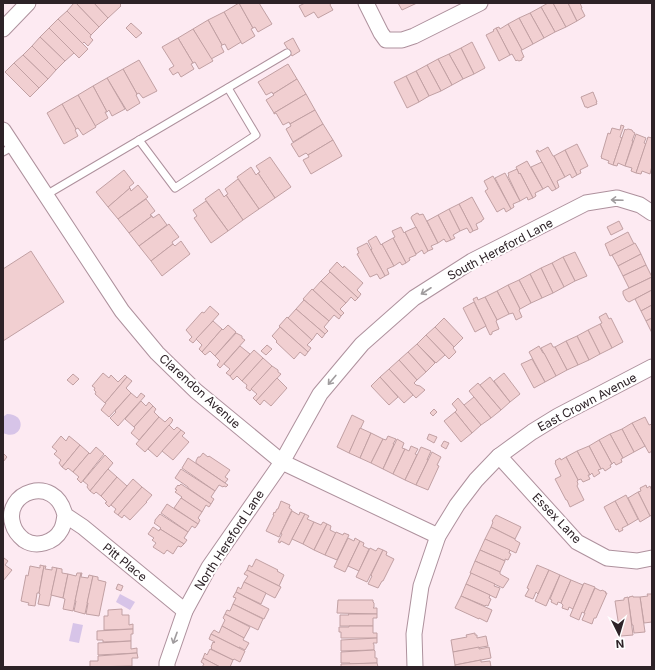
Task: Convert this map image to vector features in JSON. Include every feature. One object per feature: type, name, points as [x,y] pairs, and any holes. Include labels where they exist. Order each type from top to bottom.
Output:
[{"type":"street","points":[[3,29],[28,3]]},
{"type":"street","points":[[366,3],[386,40],[402,40],[414,36],[480,3]]},
{"type":"street","name":"Clarendon Avenue","points":[[3,130],[8,149],[46,194],[122,311],[157,353],[196,391],[282,462],[438,536]]},
{"type":"street","name":"South Hereford Lane","points":[[282,462],[320,394],[362,344],[414,298],[472,261],[586,203],[617,198],[640,205],[652,213]]},
{"type":"street","name":"East Crown Avenue","points":[[414,667],[414,634],[421,586],[438,536],[457,505],[476,480],[499,456],[532,432],[558,416],[652,367]]},
{"type":"street","name":"Essex Lane","points":[[499,456],[577,542],[607,558],[637,561],[652,558]]},
{"type":"street","name":"North Hereford Lane","points":[[167,667],[167,663],[185,611],[209,567],[282,462]]},
{"type":"street","name":"Pitt Place","points":[[65,515],[83,527],[185,611]]},
{"type":"lane","points":[[46,194],[287,53]]},
{"type":"lane","points":[[138,140],[175,188],[256,135],[228,88]]},
{"type":"shaded area","points":[[7,414],[14,415],[20,422],[20,427],[15,434],[10,435],[3,433],[3,417]]},
{"type":"shaded area","points":[[120,594],[135,602],[130,610],[116,602]]},
{"type":"shaded area","points":[[73,623],[83,625],[79,643],[69,641]]},
{"type":"building","points":[[74,3],[76,3],[99,27],[91,35],[67,11]]},
{"type":"building","points":[[76,3],[94,3],[108,18],[99,27]]},
{"type":"building","points":[[94,3],[122,3],[120,5],[121,6],[108,18]]},
{"type":"building","points":[[239,3],[253,28],[251,29],[255,36],[242,44],[224,12]]},
{"type":"building","points":[[239,3],[259,3],[272,24],[258,32],[255,27],[253,28]]},
{"type":"building","points":[[305,3],[331,3],[330,5],[333,10],[318,18],[314,12],[305,17],[299,6]]},
{"type":"building","points":[[398,3],[417,3],[402,10]]},
{"type":"building","points":[[548,3],[553,3],[566,27],[555,32],[541,7]]},
{"type":"building","points":[[553,3],[568,3],[577,21],[566,27]]},
{"type":"building","points":[[568,3],[580,3],[585,16],[577,21]]},
{"type":"building","points":[[541,7],[555,32],[544,38],[530,13]]},
{"type":"building","points":[[67,11],[91,35],[90,37],[93,40],[88,46],[84,42],[82,44],[58,19]]},
{"type":"building","points":[[224,12],[241,42],[228,50],[225,44],[222,45],[208,20]]},
{"type":"building","points":[[530,13],[544,38],[533,44],[519,18]]},
{"type":"building","points":[[519,18],[533,44],[522,50],[508,24]]},
{"type":"building","points":[[58,19],[88,49],[79,58],[49,28]]},
{"type":"building","points":[[208,20],[222,45],[221,46],[224,52],[211,59],[193,29]]},
{"type":"building","points":[[131,23],[142,33],[136,38],[126,28]]},
{"type":"building","points":[[508,24],[522,50],[524,57],[522,60],[516,61],[512,54],[510,55],[496,28],[499,27],[500,29]]},
{"type":"building","points":[[49,28],[74,53],[65,61],[40,37]]},
{"type":"building","points":[[496,28],[510,55],[499,61],[486,35],[494,31],[493,30]]},
{"type":"building","points":[[193,29],[213,61],[199,69],[195,62],[193,63],[178,38]]},
{"type":"building","points":[[40,37],[65,61],[56,70],[32,46]]},
{"type":"building","points":[[178,38],[193,63],[191,64],[194,69],[181,77],[178,72],[173,75],[169,69],[174,66],[162,47]]},
{"type":"building","points":[[293,38],[300,51],[292,56],[284,43]]},
{"type":"building","points":[[472,42],[485,68],[474,74],[461,48]]},
{"type":"building","points":[[32,46],[56,70],[48,79],[23,55]]},
{"type":"building","points":[[461,48],[474,74],[463,79],[449,54]]},
{"type":"building","points":[[449,54],[463,79],[452,85],[438,59]]},
{"type":"building","points":[[23,55],[48,79],[39,88],[14,63]]},
{"type":"building","points":[[438,59],[452,85],[441,91],[427,65]]},
{"type":"building","points":[[139,60],[157,91],[143,98],[139,93],[137,94],[123,69]]},
{"type":"building","points":[[14,63],[39,88],[30,97],[5,72]]},
{"type":"building","points":[[288,64],[297,79],[273,94],[272,92],[266,95],[258,82]]},
{"type":"building","points":[[427,65],[441,91],[429,96],[416,71]]},
{"type":"building","points":[[123,69],[137,94],[136,95],[140,103],[127,111],[107,78]]},
{"type":"building","points":[[416,71],[429,96],[419,102],[406,76]]},
{"type":"building","points":[[406,76],[419,102],[407,108],[394,82]]},
{"type":"building","points":[[107,78],[125,109],[112,116],[109,110],[107,112],[93,86]]},
{"type":"building","points":[[297,79],[306,94],[274,113],[266,100]]},
{"type":"building","points":[[93,86],[107,112],[105,112],[108,118],[95,126],[78,95]]},
{"type":"building","points":[[593,92],[597,104],[587,108],[585,107],[581,97]]},
{"type":"building","points":[[306,94],[315,110],[290,124],[289,122],[283,125],[276,113],[274,113]]},
{"type":"building","points":[[78,95],[96,127],[83,135],[78,128],[76,129],[62,104]]},
{"type":"building","points":[[62,104],[76,129],[75,130],[78,136],[64,144],[47,113]]},
{"type":"building","points":[[315,110],[323,124],[293,142],[286,129],[291,126],[290,124]]},
{"type":"building","points":[[323,124],[333,140],[308,155],[306,153],[299,157],[291,144]]},
{"type":"building","points":[[621,125],[624,126],[620,137],[622,138],[613,165],[601,157],[608,133],[610,134],[612,128],[620,130]]},
{"type":"building","points":[[625,129],[632,130],[635,133],[625,166],[618,163],[617,166],[613,165]]},
{"type":"building","points":[[636,134],[646,138],[644,143],[646,144],[636,173],[631,171],[632,168],[625,166]]},
{"type":"building","points":[[648,137],[652,138],[652,166],[650,174],[642,171],[641,174],[636,173]]},
{"type":"building","points":[[333,140],[342,156],[311,174],[303,160],[309,157],[308,155]]},
{"type":"building","points":[[577,144],[588,166],[580,170],[581,173],[577,175],[565,150]]},
{"type":"building","points":[[548,147],[565,177],[557,181],[559,187],[556,189],[536,151],[538,150],[539,152]]},
{"type":"building","points":[[565,150],[577,175],[572,178],[570,174],[565,177],[554,156]]},
{"type":"building","points":[[270,157],[291,187],[275,198],[258,173],[260,172],[256,166]]},
{"type":"building","points":[[527,161],[543,189],[535,193],[536,196],[533,198],[516,167]]},
{"type":"building","points":[[542,162],[556,189],[552,191],[548,186],[543,189],[531,167]]},
{"type":"building","points":[[251,167],[256,175],[258,173],[275,198],[259,209],[237,177]]},
{"type":"building","points":[[517,169],[533,198],[528,200],[527,197],[520,201],[508,176],[508,173]]},
{"type":"building","points":[[124,170],[134,183],[108,207],[96,192]]},
{"type":"building","points":[[505,173],[520,201],[513,204],[514,207],[511,209],[495,178]]},
{"type":"building","points":[[493,176],[511,209],[506,212],[504,208],[497,212],[485,191],[488,189],[484,181]]},
{"type":"building","points":[[238,179],[259,209],[243,220],[226,195],[228,194],[225,189]]},
{"type":"building","points":[[138,185],[148,197],[118,219],[108,207],[130,188],[131,191]]},
{"type":"building","points":[[219,189],[224,197],[226,195],[243,220],[228,231],[205,199]]},
{"type":"building","points":[[472,197],[484,219],[476,224],[478,229],[473,231],[459,204]]},
{"type":"building","points":[[146,199],[155,211],[150,215],[152,216],[129,233],[118,219]]},
{"type":"building","points":[[206,201],[228,231],[211,243],[194,218],[197,216],[193,210]]},
{"type":"building","points":[[459,204],[473,231],[470,233],[467,228],[460,231],[449,209]]},
{"type":"building","points":[[449,209],[460,231],[453,235],[455,238],[451,240],[438,215]]},
{"type":"building","points":[[417,213],[419,215],[423,214],[438,243],[431,246],[433,249],[428,251],[411,218]]},
{"type":"building","points":[[159,214],[167,225],[139,246],[129,233],[152,216],[153,218]]},
{"type":"building","points":[[438,215],[451,240],[446,242],[444,239],[438,243],[427,221]]},
{"type":"building","points":[[619,221],[623,229],[611,235],[607,227]]},
{"type":"building","points":[[169,224],[179,237],[172,242],[173,244],[151,261],[139,246]]},
{"type":"building","points":[[401,227],[416,254],[409,258],[410,260],[406,263],[393,238],[395,237],[392,231]]},
{"type":"building","points":[[416,227],[428,251],[424,254],[422,250],[416,254],[405,232]]},
{"type":"building","points":[[628,232],[634,244],[610,256],[605,244]]},
{"type":"building","points":[[376,236],[394,266],[387,269],[389,274],[385,276],[371,250],[372,249],[368,241]]},
{"type":"building","points":[[393,238],[406,263],[402,265],[400,262],[394,266],[382,244]]},
{"type":"building","points":[[181,241],[190,254],[162,276],[151,261],[173,244],[175,246]]},
{"type":"building","points":[[367,243],[385,276],[380,279],[377,274],[370,277],[357,254],[359,253],[357,248]]},
{"type":"building","points":[[635,243],[641,254],[618,266],[612,255]]},
{"type":"building","points":[[31,251],[64,302],[3,341],[3,269]]},
{"type":"building","points":[[575,252],[587,276],[575,281],[563,257]]},
{"type":"building","points":[[641,254],[646,265],[623,276],[618,266]]},
{"type":"building","points":[[563,257],[575,281],[564,287],[552,263]]},
{"type":"building","points":[[337,262],[343,268],[344,266],[363,283],[357,290],[361,294],[358,298],[329,271]]},
{"type":"building","points":[[552,263],[564,287],[553,293],[541,268]]},
{"type":"building","points":[[646,265],[652,277],[629,288],[623,276]]},
{"type":"building","points":[[541,268],[553,293],[542,298],[530,274]]},
{"type":"building","points":[[330,272],[358,298],[355,301],[351,297],[346,303],[321,281]]},
{"type":"building","points":[[530,274],[542,298],[531,303],[519,280]]},
{"type":"building","points":[[652,277],[652,290],[629,302],[626,300],[623,291]]},
{"type":"building","points":[[519,280],[531,303],[520,309],[508,285]]},
{"type":"building","points":[[321,281],[346,303],[340,309],[344,313],[341,316],[313,290]]},
{"type":"building","points":[[508,285],[520,309],[519,310],[522,317],[516,320],[513,313],[509,314],[497,291]]},
{"type":"building","points":[[312,289],[341,316],[339,319],[334,315],[329,321],[303,299]]},
{"type":"building","points":[[652,290],[652,305],[641,311],[635,299]]},
{"type":"building","points":[[497,291],[509,314],[497,320],[485,297]]},
{"type":"building","points":[[477,297],[478,300],[485,297],[497,320],[499,329],[492,332],[490,335],[473,299]]},
{"type":"building","points":[[304,300],[329,321],[324,327],[328,331],[325,334],[296,309]]},
{"type":"building","points":[[474,302],[486,326],[475,332],[463,308]]},
{"type":"building","points":[[652,305],[652,318],[646,321],[641,311]]},
{"type":"building","points":[[210,306],[219,314],[193,343],[189,340],[192,337],[186,330],[202,312],[204,313]]},
{"type":"building","points":[[296,309],[325,334],[322,338],[317,333],[312,340],[288,318]]},
{"type":"building","points":[[606,313],[609,319],[611,318],[623,342],[612,348],[600,324],[602,323],[599,317]]},
{"type":"building","points":[[287,317],[312,340],[307,345],[311,348],[308,352],[279,326]]},
{"type":"building","points":[[444,318],[463,338],[454,347],[435,327]]},
{"type":"building","points":[[652,318],[652,333],[646,321]]},
{"type":"building","points":[[213,321],[222,329],[202,352],[199,349],[202,345],[196,339]]},
{"type":"building","points":[[600,324],[612,348],[600,354],[588,330]]},
{"type":"building","points":[[228,325],[236,332],[215,356],[210,351],[205,355],[202,352],[222,329],[223,330]]},
{"type":"building","points":[[280,327],[308,352],[305,356],[300,352],[294,359],[276,342],[277,341],[272,336]]},
{"type":"building","points":[[435,327],[454,347],[453,348],[456,352],[449,359],[426,335]]},
{"type":"building","points":[[588,330],[600,354],[589,360],[577,336]]},
{"type":"building","points":[[236,333],[242,336],[245,340],[220,368],[217,365],[220,361],[215,356]]},
{"type":"building","points":[[426,335],[445,355],[436,363],[417,344]]},
{"type":"building","points":[[577,336],[589,360],[578,365],[566,341]]},
{"type":"building","points":[[566,341],[578,365],[567,370],[555,347]]},
{"type":"building","points":[[551,343],[553,347],[555,347],[567,370],[556,376],[541,348]]},
{"type":"building","points":[[417,344],[435,363],[426,372],[408,352]]},
{"type":"building","points":[[267,345],[272,349],[266,355],[261,351]]},
{"type":"building","points":[[240,346],[250,354],[230,376],[226,373],[230,369],[224,364]]},
{"type":"building","points":[[539,346],[556,376],[545,382],[529,352]]},
{"type":"building","points":[[254,350],[263,358],[242,381],[237,376],[233,380],[230,376]]},
{"type":"building","points":[[408,352],[426,372],[417,380],[399,360]]},
{"type":"building","points":[[263,358],[272,366],[250,391],[246,388],[247,385],[242,381]]},
{"type":"building","points":[[532,359],[545,382],[534,388],[521,364]]},
{"type":"building","points":[[399,360],[417,380],[414,383],[425,390],[416,398],[389,369]]},
{"type":"building","points":[[272,366],[281,374],[256,401],[253,398],[257,394],[251,389]]},
{"type":"building","points":[[389,369],[413,395],[404,403],[380,377]]},
{"type":"building","points":[[103,373],[109,378],[111,375],[118,382],[125,375],[127,377],[105,403],[95,394],[95,388],[92,386]]},
{"type":"building","points":[[504,373],[520,394],[510,402],[494,381]]},
{"type":"building","points":[[73,374],[79,379],[73,385],[67,380]]},
{"type":"building","points":[[127,377],[132,381],[126,388],[131,393],[109,417],[101,410]]},
{"type":"building","points":[[380,377],[398,397],[389,405],[371,386]]},
{"type":"building","points":[[490,377],[510,402],[501,410],[480,385]]},
{"type":"building","points":[[277,378],[287,388],[271,406],[264,400],[260,405],[256,401]]},
{"type":"building","points":[[478,383],[501,410],[491,418],[469,391]]},
{"type":"building","points":[[131,393],[137,398],[141,393],[145,396],[118,426],[110,418]]},
{"type":"building","points":[[474,397],[491,418],[481,425],[464,405]]},
{"type":"building","points":[[458,398],[481,425],[472,433],[455,412],[457,410],[452,404]]},
{"type":"building","points":[[141,401],[146,406],[149,402],[153,406],[134,427],[125,419]]},
{"type":"building","points":[[153,406],[156,409],[154,412],[159,417],[139,440],[131,433],[135,428],[134,427]]},
{"type":"building","points":[[434,409],[437,412],[433,416],[430,413]]},
{"type":"building","points":[[455,412],[472,433],[461,442],[444,421]]},
{"type":"building","points":[[352,415],[364,421],[349,453],[337,447]]},
{"type":"building","points":[[159,417],[165,422],[170,417],[173,420],[145,452],[136,444]]},
{"type":"building","points":[[645,417],[649,425],[652,424],[652,451],[649,453],[632,423]]},
{"type":"building","points":[[632,423],[645,446],[634,452],[622,429]]},
{"type":"building","points":[[169,425],[174,430],[177,427],[181,430],[157,457],[148,449]]},
{"type":"building","points":[[360,428],[371,433],[360,458],[349,453]]},
{"type":"building","points":[[622,429],[634,452],[623,458],[610,434]]},
{"type":"building","points":[[181,430],[185,433],[182,436],[189,442],[173,460],[162,451]]},
{"type":"building","points":[[371,433],[383,439],[371,463],[360,458]]},
{"type":"building","points":[[429,434],[437,437],[434,443],[427,439]]},
{"type":"building","points":[[610,434],[623,458],[621,459],[622,462],[616,465],[614,462],[612,464],[599,440]]},
{"type":"building","points":[[61,436],[66,441],[69,436],[80,445],[62,467],[59,463],[61,460],[54,454],[57,451],[52,447]]},
{"type":"building","points":[[388,436],[396,439],[383,469],[371,463],[383,439],[386,440]]},
{"type":"building","points":[[397,439],[404,443],[402,448],[405,449],[393,474],[383,469]]},
{"type":"building","points":[[599,440],[612,464],[610,465],[611,467],[605,471],[603,468],[601,469],[589,446]]},
{"type":"building","points":[[444,441],[449,443],[446,449],[441,446]]},
{"type":"building","points":[[80,445],[89,453],[73,472],[68,468],[66,470],[62,467]]},
{"type":"building","points":[[411,446],[418,449],[415,454],[417,455],[405,480],[393,474],[405,449],[409,451]]},
{"type":"building","points":[[589,446],[601,469],[598,470],[600,473],[594,477],[592,473],[590,475],[577,451]]},
{"type":"building","points":[[96,447],[104,454],[81,483],[77,479],[79,477],[73,472]]},
{"type":"building","points":[[421,447],[431,451],[416,485],[405,480]]},
{"type":"building","points":[[577,451],[590,475],[588,475],[590,479],[583,482],[581,479],[578,480],[566,457]]},
{"type":"building","points":[[432,452],[441,457],[437,465],[439,466],[428,490],[416,485]]},
{"type":"building","points":[[3,453],[7,457],[3,462]]},
{"type":"building","points":[[203,453],[230,470],[225,477],[228,479],[225,483],[196,463],[198,457],[200,457]]},
{"type":"building","points":[[105,455],[113,463],[90,491],[87,487],[88,485],[83,481]]},
{"type":"building","points":[[566,457],[578,480],[577,486],[584,500],[570,507],[555,479],[561,476],[555,461]]},
{"type":"building","points":[[188,458],[228,485],[223,487],[219,485],[215,491],[182,468]]},
{"type":"building","points":[[108,469],[117,477],[101,496],[96,492],[94,494],[90,491]]},
{"type":"building","points":[[181,469],[215,491],[211,497],[214,499],[211,504],[175,478]]},
{"type":"building","points":[[117,477],[127,486],[109,507],[105,503],[107,502],[101,496]]},
{"type":"building","points":[[133,479],[142,487],[118,515],[114,512],[116,509],[111,505]]},
{"type":"building","points":[[181,484],[211,504],[209,507],[206,505],[202,512],[181,498],[182,497],[175,492],[177,490],[175,489]]},
{"type":"building","points":[[646,485],[647,488],[650,486],[652,491],[652,515],[650,516],[638,492],[641,491],[640,488]]},
{"type":"building","points":[[142,487],[152,495],[130,520],[124,515],[122,518],[118,515]]},
{"type":"building","points":[[638,492],[650,516],[640,522],[628,498]]},
{"type":"building","points":[[626,495],[638,519],[628,525],[615,501]]},
{"type":"building","points":[[181,498],[202,512],[198,518],[200,520],[198,524],[174,508]]},
{"type":"building","points":[[281,501],[290,505],[289,508],[292,510],[279,537],[266,531],[274,512],[275,513],[278,509]]},
{"type":"building","points":[[615,501],[628,525],[622,528],[623,530],[619,532],[618,529],[616,530],[604,507]]},
{"type":"building","points":[[167,504],[198,524],[195,528],[192,526],[188,532],[161,513]]},
{"type":"building","points":[[292,511],[299,515],[300,512],[305,514],[289,545],[281,541],[280,543],[278,542],[282,534],[281,533]]},
{"type":"building","points":[[160,514],[188,532],[184,538],[187,540],[184,544],[160,529],[161,528],[154,523]]},
{"type":"building","points":[[305,514],[309,516],[307,519],[314,522],[303,544],[292,539]]},
{"type":"building","points":[[496,515],[521,527],[515,539],[491,527],[492,521]]},
{"type":"building","points":[[314,522],[321,525],[323,522],[327,524],[314,550],[303,544]]},
{"type":"building","points":[[327,524],[331,526],[330,530],[336,533],[325,555],[314,550]]},
{"type":"building","points":[[153,527],[159,531],[160,529],[184,544],[181,547],[178,546],[173,554],[167,550],[164,554],[153,547],[156,543],[152,540],[154,538],[148,534]]},
{"type":"building","points":[[491,527],[520,543],[516,553],[485,539]]},
{"type":"building","points":[[336,532],[343,535],[344,533],[349,535],[337,560],[325,555]]},
{"type":"building","points":[[348,538],[354,541],[355,538],[360,541],[345,572],[334,567]]},
{"type":"building","points":[[485,539],[510,550],[509,553],[511,554],[508,560],[505,559],[505,561],[480,550]]},
{"type":"building","points":[[360,541],[364,543],[363,546],[369,549],[359,571],[348,566]]},
{"type":"building","points":[[370,548],[376,551],[378,548],[383,550],[367,582],[356,577]]},
{"type":"building","points":[[383,550],[387,552],[386,555],[394,559],[378,588],[368,584]]},
{"type":"building","points":[[480,550],[505,561],[500,572],[475,561]]},
{"type":"building","points":[[4,558],[8,561],[5,565],[12,570],[3,581],[3,559]]},
{"type":"building","points":[[256,559],[278,570],[277,571],[284,575],[279,586],[247,570],[249,565],[252,567]]},
{"type":"building","points":[[475,561],[500,572],[500,574],[509,579],[503,588],[470,573]]},
{"type":"building","points":[[40,565],[44,566],[39,593],[37,593],[35,606],[28,605],[29,603],[21,601],[26,575],[28,576],[30,566],[40,568]]},
{"type":"building","points":[[537,565],[549,570],[538,594],[536,592],[533,599],[525,596],[529,589],[527,588]]},
{"type":"building","points":[[44,566],[46,566],[45,569],[52,570],[52,567],[57,568],[49,606],[38,604]]},
{"type":"building","points":[[57,568],[62,569],[62,573],[68,574],[63,598],[51,595]]},
{"type":"building","points":[[247,570],[281,587],[275,598],[244,582],[248,576],[244,574]]},
{"type":"building","points":[[549,570],[560,575],[546,606],[535,601]]},
{"type":"building","points":[[77,573],[81,573],[73,611],[63,609],[65,599],[63,598],[68,574],[76,576]]},
{"type":"building","points":[[81,573],[81,577],[88,578],[89,575],[93,576],[85,614],[74,611]]},
{"type":"building","points":[[471,573],[495,584],[494,586],[500,588],[496,598],[466,584]]},
{"type":"building","points":[[560,575],[571,580],[561,603],[558,602],[557,605],[551,602],[552,600],[550,599]]},
{"type":"building","points":[[93,576],[98,577],[98,580],[106,582],[99,616],[86,614]]},
{"type":"building","points":[[571,580],[583,585],[573,609],[569,607],[568,610],[562,608],[563,605],[561,603]]},
{"type":"building","points":[[244,582],[266,593],[261,604],[236,592],[238,587],[241,589]]},
{"type":"building","points":[[584,583],[595,587],[584,613],[582,612],[579,620],[570,616]]},
{"type":"building","points":[[118,584],[123,586],[121,591],[116,589]]},
{"type":"building","points":[[466,584],[490,595],[489,598],[491,599],[488,606],[461,596]]},
{"type":"building","points":[[595,588],[607,593],[592,624],[582,620]]},
{"type":"building","points":[[236,592],[269,609],[264,619],[233,604],[236,598],[233,597]]},
{"type":"building","points":[[647,594],[652,594],[652,622],[644,623],[640,597],[648,596]]},
{"type":"building","points":[[461,596],[492,610],[487,622],[455,608]]},
{"type":"building","points":[[633,596],[640,597],[645,632],[634,633],[628,598]]},
{"type":"building","points":[[628,597],[633,635],[621,636],[615,601],[624,600],[624,598]]},
{"type":"building","points":[[338,600],[373,600],[373,608],[377,608],[377,614],[337,613]]},
{"type":"building","points":[[233,604],[263,619],[258,630],[225,614],[227,610],[230,611]]},
{"type":"building","points":[[122,609],[122,615],[129,615],[129,625],[133,624],[133,629],[104,630],[104,616],[108,616],[108,610]]},
{"type":"building","points":[[225,614],[250,627],[244,638],[222,626],[225,620],[223,618]]},
{"type":"building","points":[[348,614],[377,614],[377,618],[373,618],[373,626],[340,626],[340,615],[349,615]]},
{"type":"building","points":[[222,626],[244,638],[243,640],[249,643],[245,650],[211,634],[214,630],[219,633]]},
{"type":"building","points":[[373,626],[373,633],[377,633],[377,638],[341,638],[339,627]]},
{"type":"building","points":[[133,629],[131,641],[103,642],[103,640],[97,640],[97,631]]},
{"type":"building","points":[[475,633],[477,638],[486,636],[488,646],[453,652],[451,640],[467,637],[466,635]]},
{"type":"building","points":[[211,634],[245,651],[240,662],[211,649],[213,642],[215,642],[209,639]]},
{"type":"building","points":[[377,638],[377,643],[373,643],[374,650],[341,651],[341,640]]},
{"type":"building","points":[[131,641],[131,649],[137,648],[137,653],[98,655],[98,643]]},
{"type":"building","points":[[479,647],[479,649],[489,647],[491,658],[455,665],[453,652]]},
{"type":"building","points":[[210,649],[233,660],[230,667],[220,667],[203,658],[205,653],[207,655]]},
{"type":"building","points":[[374,650],[377,663],[341,663],[341,652]]},
{"type":"building","points":[[137,653],[138,658],[132,658],[132,666],[90,667],[90,661],[98,661],[98,656]]},
{"type":"building","points":[[203,658],[220,667],[202,667],[204,664],[201,662]]},
{"type":"building","points":[[481,660],[481,662],[490,661],[491,667],[455,667],[455,665]]},
{"type":"building","points":[[377,663],[378,667],[341,667],[341,664]]}]
